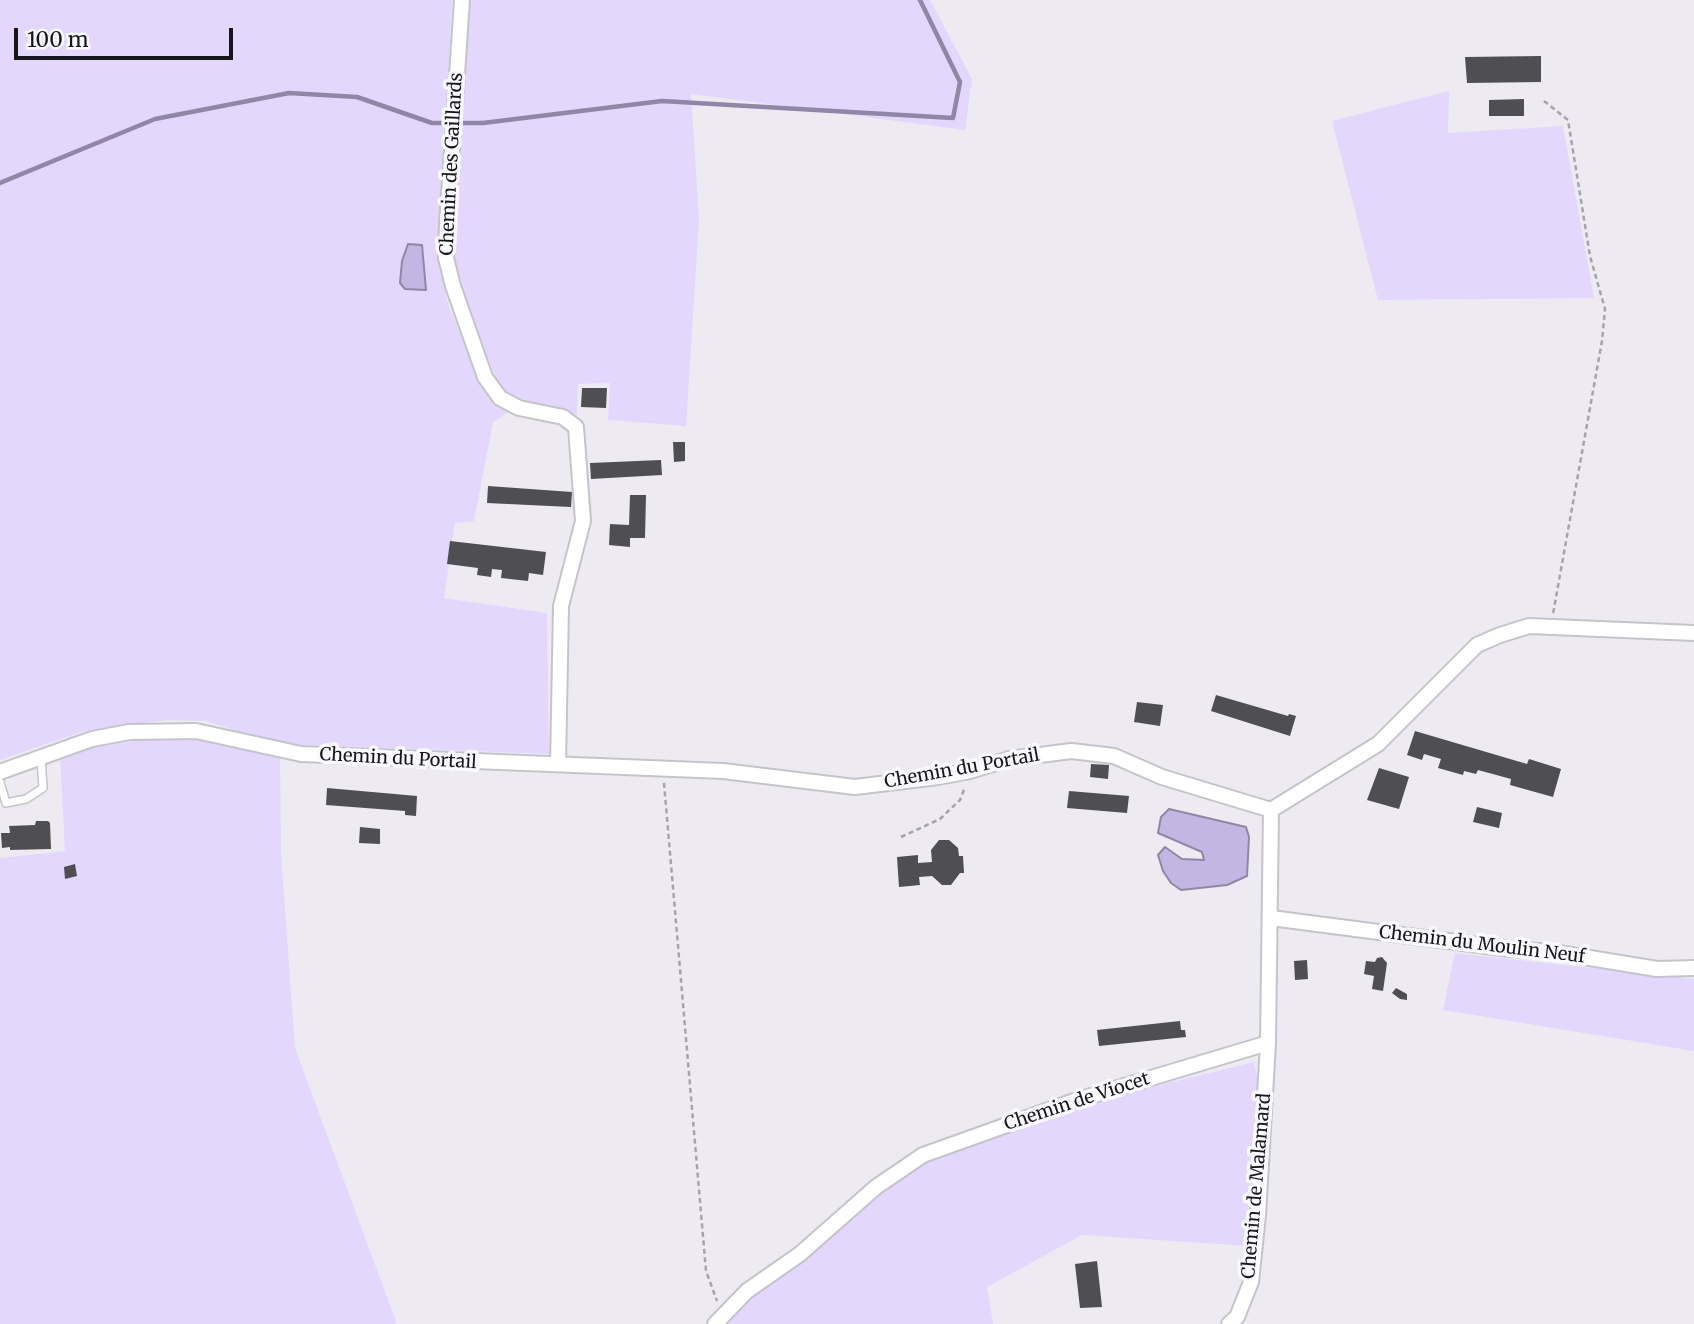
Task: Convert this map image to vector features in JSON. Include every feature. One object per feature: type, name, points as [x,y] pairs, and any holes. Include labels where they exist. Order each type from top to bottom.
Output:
[{"type":"street","name":"Chemin des Gaillards","points":[[462,0],[447,224],[446,258],[451,277],[485,377],[500,398],[519,408],[563,417],[576,427],[583,521],[561,606],[558,764]]},
{"type":"street","points":[[1268,1042],[1272,810],[1378,744],[1477,645],[1500,635],[1529,626],[1694,633]]},
{"type":"street","name":"Chemin du Portail","points":[[0,772],[92,738],[129,732],[196,731],[301,754],[723,771],[855,786],[938,777],[1009,760],[1071,751],[1114,756],[1162,777],[1272,810]]},
{"type":"street","name":"Chemin du Moulin Neuf","points":[[1271,918],[1509,949],[1553,952],[1657,968],[1694,968]]},
{"type":"street","name":"Chemin de Viocet","points":[[719,1319],[747,1291],[800,1254],[876,1187],[923,1155],[1074,1101],[1268,1042]]},
{"type":"street","name":"Chemin de Malamard","points":[[1229,1324],[1237,1317],[1251,1282],[1258,1215],[1268,1042]]},
{"type":"lane","points":[[0,782],[6,803],[26,799],[43,788],[41,757]]},
{"type":"path","points":[[1544,102],[1568,120],[1590,256],[1605,309],[1602,341],[1550,628]]},
{"type":"path","points":[[662,769],[706,1271],[719,1319]]},
{"type":"path","points":[[901,837],[940,819],[960,800],[970,771]]},
{"type":"shaded area","points":[[0,0],[452,0],[439,268],[449,307],[483,388],[510,411],[493,422],[474,521],[455,523],[444,598],[547,613],[549,754],[280,744],[205,721],[167,720],[84,731],[0,760]]},
{"type":"shaded area","points":[[469,0],[930,0],[972,79],[965,130],[691,94],[699,219],[686,426],[608,420],[610,383],[578,384],[577,415],[560,408],[527,402],[500,389],[456,274],[453,232]]},
{"type":"shaded area","points":[[1449,91],[1448,133],[1563,126],[1594,298],[1378,300],[1332,121]]},
{"type":"shaded area","points":[[408,244],[422,245],[426,290],[405,289],[400,283],[402,261]]},
{"type":"shaded area","points":[[140,738],[195,740],[280,755],[281,853],[295,1048],[397,1324],[0,1324],[0,858],[65,851],[60,756],[102,741]]},
{"type":"shaded area","points":[[1169,809],[1246,827],[1249,837],[1247,876],[1227,885],[1181,890],[1171,883],[1163,871],[1158,855],[1165,847],[1182,859],[1204,860],[1202,852],[1158,833],[1161,817]]},
{"type":"shaded area","points":[[1455,953],[1694,979],[1694,1051],[1443,1010]]},
{"type":"shaded area","points":[[1254,1062],[1259,1088],[1250,1246],[1082,1235],[987,1287],[993,1324],[725,1324],[745,1300],[794,1268],[872,1200],[928,1159],[1070,1107]]},
{"type":"building","points":[[1541,56],[1541,82],[1467,83],[1465,57]]},
{"type":"building","points":[[1524,99],[1524,116],[1489,116],[1489,100]]},
{"type":"building","points":[[582,388],[607,388],[606,408],[581,407]]},
{"type":"building","points":[[673,442],[685,442],[685,461],[674,462]]},
{"type":"building","points":[[661,460],[662,475],[591,479],[590,463]]},
{"type":"building","points":[[488,486],[572,492],[571,507],[487,503]]},
{"type":"building","points":[[630,495],[646,495],[645,538],[630,538],[630,547],[609,545],[610,524],[629,525]]},
{"type":"building","points":[[450,541],[546,552],[543,575],[529,573],[528,581],[501,578],[502,570],[492,569],[491,577],[477,575],[478,568],[447,564]]},
{"type":"building","points":[[1216,695],[1296,716],[1290,736],[1211,711]]},
{"type":"building","points":[[1137,702],[1163,705],[1160,726],[1134,722]]},
{"type":"building","points":[[1415,731],[1527,764],[1529,759],[1561,769],[1553,797],[1510,785],[1511,779],[1478,770],[1476,774],[1464,771],[1463,775],[1438,768],[1441,759],[1424,754],[1422,760],[1407,755]]},
{"type":"building","points":[[1091,764],[1109,765],[1108,779],[1090,777]]},
{"type":"building","points":[[1379,768],[1409,777],[1399,809],[1367,800]]},
{"type":"building","points":[[327,788],[417,796],[416,816],[405,815],[405,811],[326,805]]},
{"type":"building","points":[[1069,791],[1129,796],[1127,813],[1067,808]]},
{"type":"building","points":[[1477,807],[1502,813],[1499,828],[1473,822]]},
{"type":"building","points":[[36,821],[50,823],[51,849],[2,848],[1,833],[10,833],[9,826],[35,825]]},
{"type":"building","points":[[360,827],[380,829],[380,844],[359,843]]},
{"type":"building","points":[[939,840],[949,840],[958,848],[959,856],[963,856],[964,873],[960,873],[951,885],[942,885],[932,876],[919,877],[920,885],[899,887],[897,857],[918,855],[918,863],[932,862],[931,850]]},
{"type":"building","points":[[75,864],[77,876],[65,879],[64,867]]},
{"type":"building","points":[[1382,957],[1387,963],[1383,991],[1372,989],[1374,976],[1364,974],[1366,961],[1375,962]]},
{"type":"building","points":[[1307,960],[1308,979],[1295,980],[1294,961]]},
{"type":"building","points":[[1396,988],[1407,994],[1407,1000],[1392,993]]},
{"type":"building","points":[[1180,1021],[1181,1030],[1185,1030],[1186,1037],[1099,1046],[1097,1030]]},
{"type":"building","points":[[1097,1261],[1102,1307],[1080,1308],[1075,1264]]},
{"type":"waterway","points":[[0,183],[155,119],[289,93],[357,97],[432,123],[483,123],[662,101],[953,118],[960,82],[920,0]]}]
